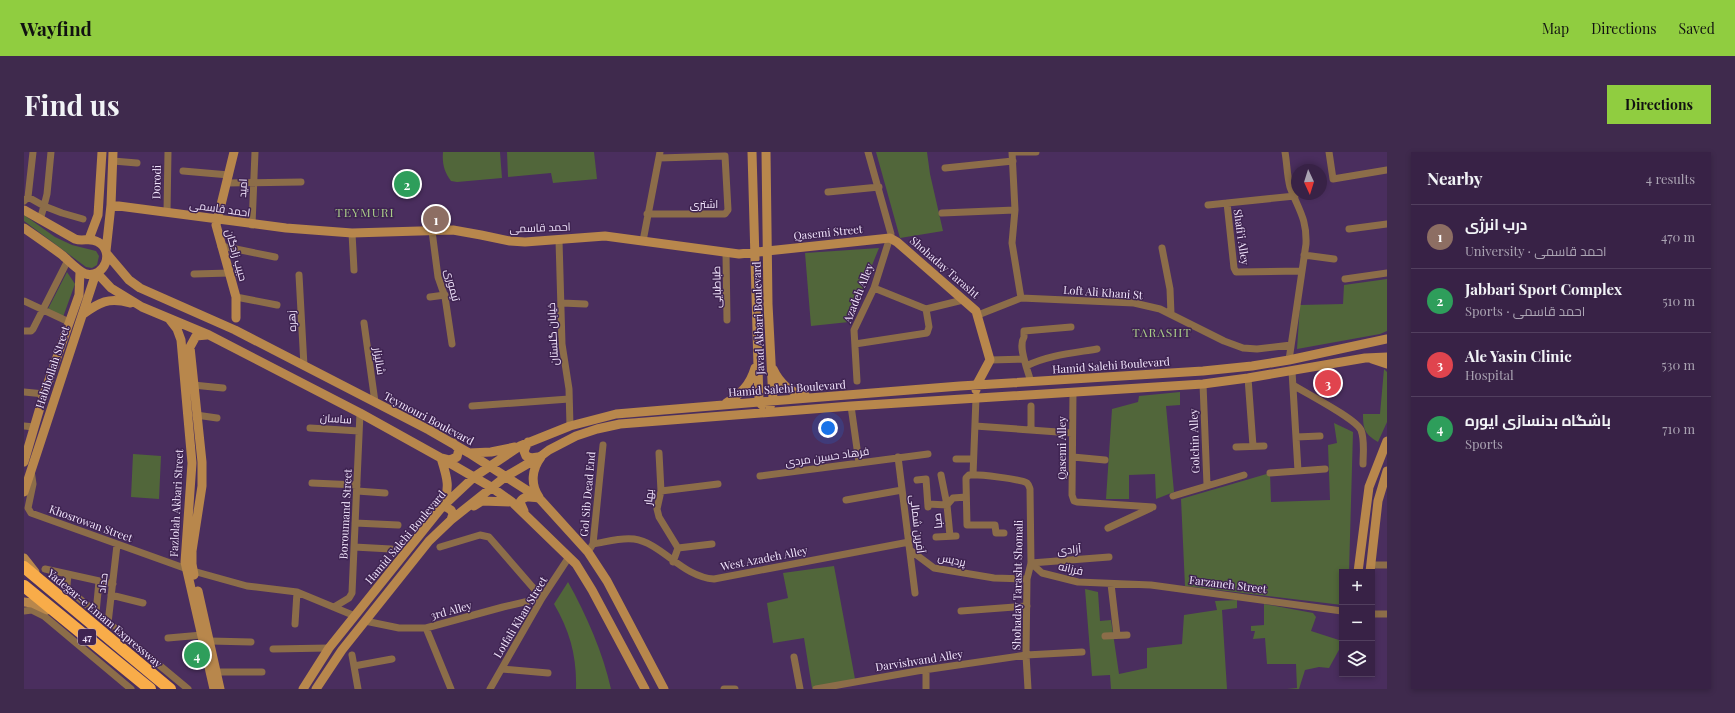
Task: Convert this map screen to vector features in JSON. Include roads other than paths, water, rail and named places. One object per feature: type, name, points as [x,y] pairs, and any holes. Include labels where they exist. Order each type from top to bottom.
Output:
[{"type":"highway","name":"Yadegar-e Emam Expressway","points":[[24,567],[170,689]]},
{"type":"highway","name":"47","points":[[24,586],[150,689]]},
{"type":"main road","points":[[24,210],[67,236],[85,241],[98,215],[102,152]]},
{"type":"main road","name":"حبیب زادگان","points":[[234,152],[217,219],[217,229],[236,297],[236,318]]},
{"type":"main road","name":"Javad Akbari Boulevard","points":[[752,152],[759,402]]},
{"type":"main road","name":"Javad Akbari Boulevard","points":[[766,152],[773,400],[768,412]]},
{"type":"main road","points":[[106,252],[112,205],[113,157]]},
{"type":"main road","points":[[101,172],[113,173]]},
{"type":"main road","name":"احمد قاسمی","points":[[112,205],[252,225],[352,233],[453,230],[510,241],[559,240],[597,236],[726,253],[754,253]]},
{"type":"main road","points":[[24,228],[74,266],[90,274],[96,273],[111,288],[142,307]]},
{"type":"main road","name":"Qasemi Street","points":[[754,253],[890,238]]},
{"type":"main road","name":"Shohaday Tarasht","points":[[890,238],[897,242],[978,314],[990,360]]},
{"type":"main road","name":"Teymouri Boulevard","points":[[85,241],[98,241],[129,280],[140,288],[235,330],[453,443],[539,498],[591,548],[664,689]]},
{"type":"main road","name":"Habibollah Street","points":[[24,492],[46,421],[96,273],[105,265],[106,252]]},
{"type":"main road","name":"Habibollah Street","points":[[24,462],[44,394],[79,295],[74,266]]},
{"type":"main road","points":[[82,315],[94,305],[106,300],[118,300],[142,307],[169,318],[209,335],[360,413],[491,487],[525,513],[569,557],[592,590],[645,689]]},
{"type":"main road","name":"Fazlolah Akbari Street","points":[[169,318],[179,334],[185,348],[193,385],[196,415],[196,445]]},
{"type":"main road","points":[[185,348],[196,336],[202,334],[209,335]]},
{"type":"main road","name":"Hamid Salehi Boulevard","points":[[303,689],[329,648],[442,507],[474,477],[489,466],[524,444],[570,426],[616,414],[773,400],[1203,371],[1289,360],[1387,339]]},
{"type":"main road","name":"Fazlolah Akbari Street","points":[[185,348],[196,445],[202,462],[202,486],[190,570],[214,689]]},
{"type":"main road","name":"Hamid Salehi Boulevard","points":[[316,689],[342,650],[365,621],[429,541],[451,520],[505,476],[576,436],[598,429],[620,424],[808,409],[1203,384],[1292,371],[1365,358],[1387,357]]},
{"type":"main road","points":[[1365,358],[1379,360],[1387,364]]},
{"type":"main road","points":[[976,398],[976,386],[990,360]]},
{"type":"main road","points":[[723,405],[736,397],[748,386],[757,361]]},
{"type":"main road","points":[[771,366],[778,378],[787,388],[810,398]]},
{"type":"main road","points":[[808,409],[803,404],[810,398]]},
{"type":"main road","points":[[759,402],[768,412]]},
{"type":"main road","points":[[37,418],[46,421]]},
{"type":"main road","points":[[1358,569],[1369,487],[1387,441]]},
{"type":"main road","points":[[441,458],[450,460],[457,457],[459,449],[453,443]]},
{"type":"main road","points":[[469,453],[491,452],[524,444],[526,456],[530,458],[541,456]]},
{"type":"main road","points":[[539,498],[535,491],[533,477],[534,469],[541,456]]},
{"type":"main road","points":[[441,458],[447,475],[448,487],[446,499],[442,507],[446,507],[451,510],[453,514],[451,520]]},
{"type":"main road","points":[[1371,568],[1378,501],[1387,471]]},
{"type":"main road","points":[[525,513],[520,502],[522,499],[526,497],[539,498]]},
{"type":"main road","points":[[451,520],[482,501],[512,502]]},
{"type":"main road","points":[[24,558],[49,588]]},
{"type":"main road","name":"Fazlolah Akbari Street","points":[[190,570],[210,641],[220,689]]},
{"type":"main road","points":[[24,602],[40,606],[88,637]]},
{"type":"street","points":[[33,152],[26,199],[62,214],[83,219]]},
{"type":"street","points":[[40,220],[47,194],[51,152]]},
{"type":"street","name":"Dorodi","points":[[167,212],[168,152]]},
{"type":"street","name":"امید","points":[[252,225],[255,152]]},
{"type":"street","points":[[868,152],[879,187],[890,230],[890,238]]},
{"type":"street","points":[[1021,298],[1012,243],[1015,210],[1012,152],[1036,152]]},
{"type":"street","points":[[1285,152],[1291,185]]},
{"type":"street","points":[[1329,152],[1333,179],[1387,170]]},
{"type":"street","points":[[643,241],[659,155]]},
{"type":"street","name":"اشتری","points":[[647,214],[727,212],[726,156],[659,155]]},
{"type":"street","points":[[113,157],[137,163]]},
{"type":"street","points":[[945,168],[1013,161]]},
{"type":"street","points":[[183,171],[254,183],[302,182]]},
{"type":"street","points":[[828,192],[879,187]]},
{"type":"street","points":[[1208,205],[1291,196]]},
{"type":"street","points":[[1289,360],[1304,256],[1306,228],[1296,200]]},
{"type":"street","name":"Shafi'i Alley","points":[[1227,203],[1234,268],[1236,272],[1302,271]]},
{"type":"street","points":[[942,213],[1015,210]]},
{"type":"street","points":[[1349,229],[1387,224]]},
{"type":"street","name":"تیموری","points":[[432,231],[438,277],[445,295],[452,344]]},
{"type":"street","points":[[352,233],[354,270]]},
{"type":"street","name":"Azadeh Alley","points":[[856,381],[854,330],[856,323],[874,288],[890,238]]},
{"type":"street","name":"خیابان گلستان","points":[[559,240],[562,344],[569,399],[570,426]]},
{"type":"street","points":[[221,246],[275,257]]},
{"type":"street","points":[[1162,248],[1170,289],[1171,314]]},
{"type":"street","name":"طباطبایی","points":[[726,253],[727,320]]},
{"type":"street","points":[[1304,256],[1334,259]]},
{"type":"street","points":[[24,331],[31,331],[33,329],[42,310],[74,266]]},
{"type":"street","points":[[194,274],[230,273]]},
{"type":"street","points":[[1346,279],[1387,273]]},
{"type":"street","name":"زهره","points":[[299,275],[304,366]]},
{"type":"street","points":[[874,288],[926,309],[963,300]]},
{"type":"street","points":[[430,297],[445,295]]},
{"type":"street","points":[[236,297],[277,305]]},
{"type":"street","name":"Loft Ali Khani St","points":[[978,314],[1021,298],[1134,303],[1160,309],[1224,341],[1244,348],[1257,349],[1291,345]]},
{"type":"street","points":[[24,301],[69,322]]},
{"type":"street","points":[[562,303],[585,304]]},
{"type":"street","points":[[855,344],[927,333],[929,327],[926,309]]},
{"type":"street","name":"شالیزار","points":[[364,323],[374,402]]},
{"type":"street","points":[[1031,382],[1024,359],[1022,340],[1024,337],[1024,331],[1071,327]]},
{"type":"street","points":[[1026,366],[1046,358],[1097,349]]},
{"type":"street","points":[[990,360],[1024,359]]},
{"type":"street","points":[[1292,371],[1298,471]]},
{"type":"street","points":[[1248,378],[1253,446]]},
{"type":"street","name":"Golchin Alley","points":[[1173,496],[1207,485],[1203,384]]},
{"type":"street","points":[[193,385],[223,388]]},
{"type":"street","points":[[1293,386],[1351,419],[1360,429],[1364,441],[1363,464]]},
{"type":"street","points":[[24,392],[44,394]]},
{"type":"street","name":"Qasemi Alley","points":[[1073,392],[1072,495],[1074,501],[1153,507],[1108,528]]},
{"type":"street","points":[[976,398],[973,475],[969,475],[966,478],[967,525],[995,525],[996,533],[1004,533]]},
{"type":"street","points":[[472,406],[569,399]]},
{"type":"street","points":[[851,406],[859,463]]},
{"type":"street","points":[[1031,406],[1031,430]]},
{"type":"street","name":"Boroumand Street","points":[[334,607],[349,598],[352,593],[360,413]]},
{"type":"street","points":[[196,415],[217,418]]},
{"type":"street","points":[[24,426],[34,428]]},
{"type":"street","points":[[975,426],[1072,433]]},
{"type":"street","name":"ساسان","points":[[310,428],[359,431]]},
{"type":"street","points":[[1296,437],[1320,436]]},
{"type":"street","name":"Gol Sib Dead End","points":[[591,548],[602,445]]},
{"type":"street","points":[[1236,447],[1264,446]]},
{"type":"street","name":"بهار","points":[[659,453],[661,491],[658,509],[659,517],[678,548]]},
{"type":"street","name":"فرهاد حسین مردی","points":[[760,476],[928,454]]},
{"type":"street","name":"آفرین شمالی","points":[[898,457],[915,593]]},
{"type":"street","points":[[1073,457],[1105,460]]},
{"type":"street","points":[[956,459],[973,459]]},
{"type":"street","name":"Khosrowan Street","points":[[31,469],[33,484],[28,508],[31,513],[190,570],[247,586],[297,592],[355,616]]},
{"type":"street","points":[[1270,473],[1325,469]]},
{"type":"street","name":"صبا","points":[[936,537],[953,536],[941,475]]},
{"type":"street","name":"Shohaday Tarasht Shomali","points":[[973,475],[1006,478],[1027,484],[1030,491],[1031,563],[1027,579],[1026,655],[1028,689]]},
{"type":"street","points":[[1207,485],[1244,475]]},
{"type":"street","points":[[917,480],[926,479],[928,506],[947,505],[953,498],[966,497]]},
{"type":"street","points":[[312,483],[385,493]]},
{"type":"street","points":[[661,491],[718,484]]},
{"type":"street","points":[[846,500],[902,490]]},
{"type":"street","points":[[355,524],[398,525]]},
{"type":"street","points":[[440,547],[480,535],[489,538],[542,598]]},
{"type":"street","name":"West Azadeh Alley","points":[[591,548],[633,539],[654,547],[673,562],[702,577],[714,579],[909,542]]},
{"type":"street","points":[[673,562],[678,548],[712,544]]},
{"type":"street","name":"حداد","points":[[108,623],[117,545]]},
{"type":"street","points":[[354,547],[391,549]]},
{"type":"street","name":"پردیس","points":[[910,550],[934,568],[994,578],[1027,579]]},
{"type":"street","name":"Lotfali Khan Street","points":[[490,689],[542,598],[569,557]]},
{"type":"street","name":"آزادی","points":[[1031,563],[1109,557]]},
{"type":"street","name":"فرزانه","points":[[1031,563],[1042,573],[1071,581],[1111,584]]},
{"type":"street","points":[[1371,568],[1387,565]]},
{"type":"street","points":[[45,570],[113,584]]},
{"type":"street","name":"حداد","points":[[68,575],[68,589],[188,689]]},
{"type":"street","points":[[96,613],[99,581]]},
{"type":"street","points":[[1111,584],[1117,635]]},
{"type":"street","name":"Farzaneh Street","points":[[1111,584],[1165,587],[1339,611]]},
{"type":"street","points":[[296,624],[297,592]]},
{"type":"street","points":[[112,594],[143,603]]},
{"type":"street","name":"3rd Alley","points":[[365,621],[399,628],[426,628],[542,598]]},
{"type":"street","points":[[961,610],[1027,606]]},
{"type":"street","points":[[24,611],[32,610],[44,616],[131,689]]},
{"type":"street","points":[[1375,614],[1387,614]]},
{"type":"street","points":[[426,628],[451,689]]},
{"type":"street","points":[[168,638],[202,635]]},
{"type":"street","points":[[1105,636],[1126,635]]},
{"type":"street","points":[[210,641],[250,642]]},
{"type":"street","points":[[272,649],[329,648]]},
{"type":"street","name":"Darvishvand Alley","points":[[816,689],[1026,655],[1082,652]]},
{"type":"street","points":[[352,655],[358,689]]},
{"type":"street","points":[[794,657],[800,689]]},
{"type":"street","points":[[354,666],[392,659]]},
{"type":"street","points":[[502,669],[548,673]]},
{"type":"street","points":[[926,670],[926,689]]},
{"type":"street","points":[[217,672],[262,672]]},
{"type":"street","points":[[724,689],[735,689]]},
{"type":"place","name":"Jabbari Sport Complex","points":[[407,184]]},
{"type":"place","name":"درب انرژی","points":[[436,219]]},
{"type":"place","name":"Ale Yasin Clinic","points":[[1328,383]]},
{"type":"place","name":"باشگاه بدنسازی ایوره","points":[[197,655]]},
{"type":"district","name":"TEYMURI","points":[[365,212]]},
{"type":"district","name":"TARASHT","points":[[1162,332]]}]
